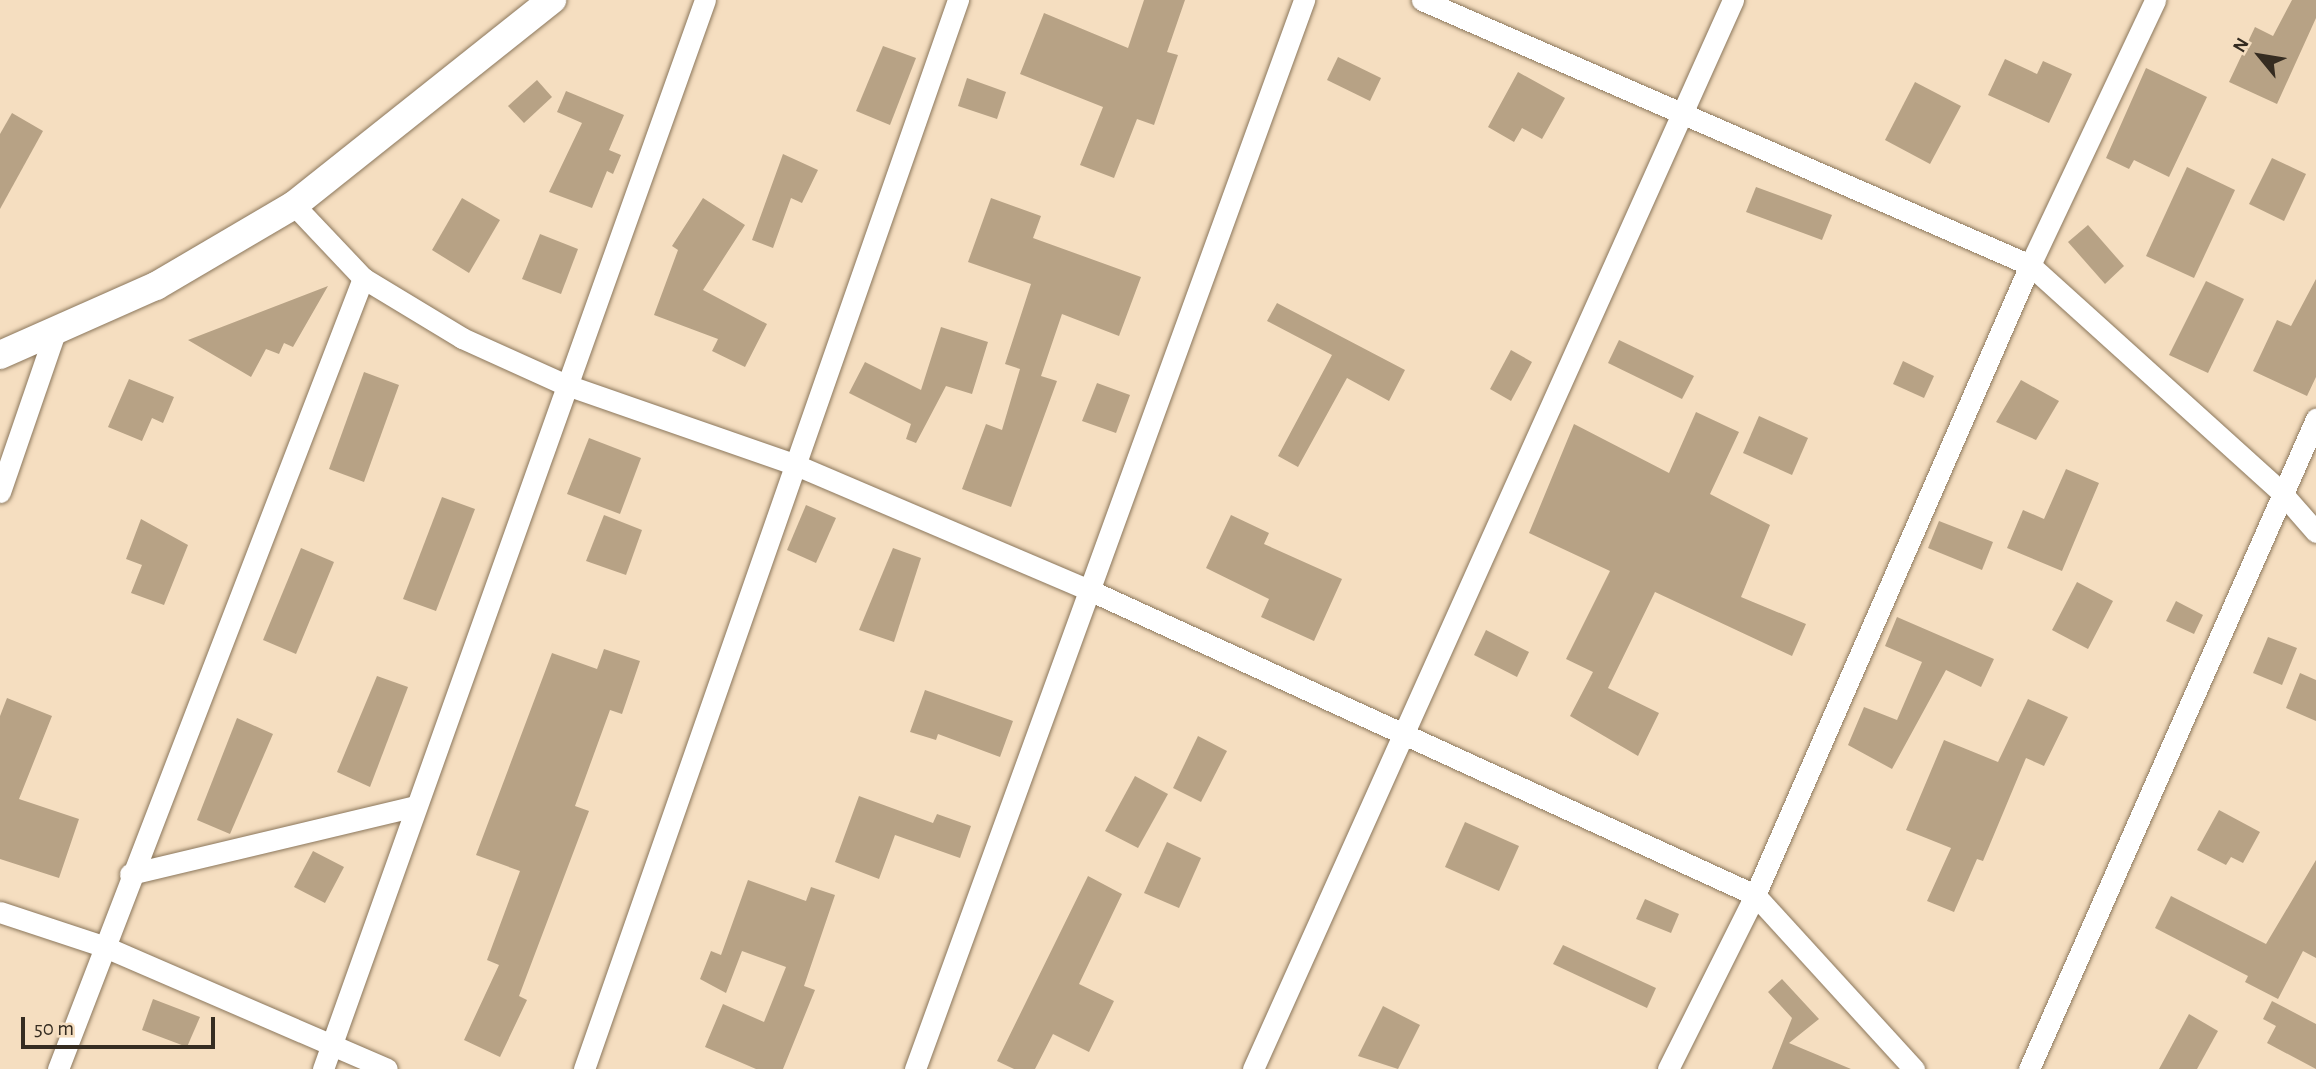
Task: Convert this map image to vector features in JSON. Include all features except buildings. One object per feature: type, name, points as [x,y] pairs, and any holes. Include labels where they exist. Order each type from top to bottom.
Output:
[{"type":"main road","points":[[0,355],[54,335],[156,286],[295,205],[552,0]]},
{"type":"street","points":[[323,1069],[564,384],[705,0]]},
{"type":"street","points":[[584,1069],[958,0]]},
{"type":"street","points":[[915,1069],[1087,589],[1304,0]]},
{"type":"street","points":[[1422,0],[2031,265],[2281,492],[2316,532]]},
{"type":"street","points":[[1253,1069],[1402,730],[1733,0]]},
{"type":"street","points":[[1668,1069],[1755,895],[2031,265],[2155,0]]},
{"type":"street","points":[[295,205],[363,278],[462,338],[564,384],[796,465],[1087,589],[1402,730],[1755,895],[1914,1069]]},
{"type":"street","points":[[58,1069],[130,874],[363,278]]},
{"type":"street","points":[[0,492],[54,335]]},
{"type":"street","points":[[2029,1069],[2281,492],[2316,419]]},
{"type":"street","points":[[130,874],[416,806]]},
{"type":"street","points":[[0,912],[103,946],[387,1069]]}]
